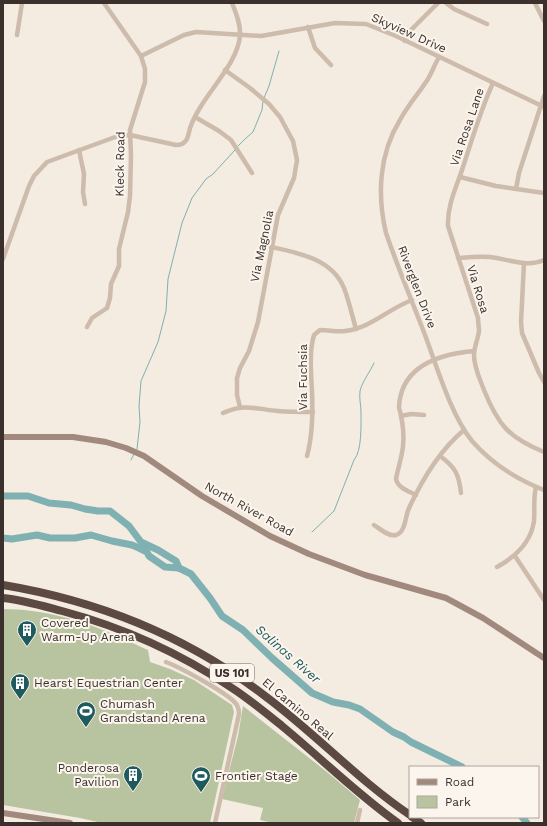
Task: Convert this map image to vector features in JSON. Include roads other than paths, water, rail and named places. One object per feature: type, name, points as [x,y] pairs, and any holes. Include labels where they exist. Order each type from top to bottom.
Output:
[{"type":"highway","name":"El Camino Real","points":[[3,584],[80,602],[111,612],[199,651],[265,696],[365,781],[409,814]]},
{"type":"highway","name":"El Camino Real","points":[[3,598],[48,607],[98,622],[156,644],[187,661],[233,688],[283,727],[342,778],[398,823]]},
{"type":"highway","points":[[342,778],[345,785],[391,823]]},
{"type":"main road","name":"North River Road","points":[[3,437],[73,437],[106,442],[126,448],[144,456],[202,496],[270,536],[309,554],[365,575],[446,598],[458,603],[544,658]]},
{"type":"main road","points":[[3,813],[70,823]]},
{"type":"street","points":[[17,35],[22,3]]},
{"type":"street","name":"Kleck Road","points":[[87,327],[92,318],[107,308],[110,298],[111,284],[120,266],[119,249],[128,212],[132,178],[130,135],[132,122],[145,82],[145,69],[141,56],[104,3]]},
{"type":"street","points":[[3,258],[29,186],[34,176],[47,162],[118,136],[130,135],[180,145],[185,142],[202,104],[232,59],[240,35],[236,14],[232,3]]},
{"type":"street","points":[[405,41],[411,30],[437,3]]},
{"type":"street","points":[[446,3],[487,24]]},
{"type":"street","points":[[535,3],[544,22]]},
{"type":"street","name":"Skyview Drive","points":[[141,56],[184,35],[196,32],[261,36],[335,23],[366,24],[383,30],[542,106]]},
{"type":"street","points":[[308,27],[315,48],[331,65]]},
{"type":"street","name":"Riverglen Drive","points":[[439,57],[428,79],[411,102],[394,130],[386,155],[381,177],[381,206],[386,233],[458,420],[464,430],[476,445],[494,463],[511,475],[544,490]]},
{"type":"street","name":"Via Magnolia","points":[[225,70],[269,104],[287,128],[296,150],[297,160],[297,168],[294,178],[278,215],[258,322],[249,351],[240,368],[237,378],[237,395],[240,407]]},
{"type":"street","name":"Via Rosa Lane","points":[[460,177],[487,96],[493,83]]},
{"type":"street","points":[[516,189],[519,173],[544,96]]},
{"type":"street","points":[[195,117],[231,140],[252,173]]},
{"type":"street","points":[[79,150],[84,174],[83,192],[85,204]]},
{"type":"street","points":[[460,177],[496,186],[544,193]]},
{"type":"street","name":"Via Rosa","points":[[460,177],[448,217],[449,231],[478,318],[479,330],[474,351],[478,376],[492,409],[499,421],[510,434],[521,442],[544,452]]},
{"type":"street","points":[[272,247],[310,257],[326,265],[333,271],[343,286],[356,329]]},
{"type":"street","points":[[458,258],[474,256],[524,263],[533,263],[544,260]]},
{"type":"street","points":[[524,263],[521,322],[522,334],[544,382]]},
{"type":"street","name":"Via Fuchsia","points":[[307,456],[310,443],[313,412],[311,370],[314,335],[320,330],[340,332],[369,325],[397,306],[412,300]]},
{"type":"street","points":[[416,495],[400,486],[396,479],[403,446],[403,434],[399,408],[400,398],[404,387],[416,370],[434,359],[458,352],[474,351]]},
{"type":"street","points":[[223,413],[240,407],[256,407],[280,412],[313,412]]},
{"type":"street","points":[[401,416],[411,414],[424,415]]},
{"type":"street","points":[[374,525],[392,535],[397,535],[401,531],[404,526],[406,514],[440,456],[451,442],[464,430]]},
{"type":"street","points":[[440,456],[449,462],[455,470],[459,480],[461,493]]},
{"type":"street","points":[[497,567],[515,556],[531,531],[534,522],[534,494],[536,487]]},
{"type":"street","points":[[515,556],[544,599]]},
{"type":"street","points":[[166,662],[210,685],[237,705],[239,714],[215,823]]},
{"type":"street","points":[[357,823],[360,810]]},
{"type":"waterway","points":[[264,98],[279,51]]},
{"type":"waterway","points":[[237,147],[253,132],[262,110],[263,101]]},
{"type":"waterway","points":[[137,449],[140,422],[139,406],[141,381],[158,342],[166,311],[168,279],[182,223],[192,198],[206,179],[213,174],[235,150]]},
{"type":"waterway","points":[[312,532],[334,511],[354,460],[357,456],[361,431],[360,391],[362,384],[374,363]]},
{"type":"waterway","points":[[131,460],[134,454]]},
{"type":"waterway","name":"Salinas River","points":[[3,496],[28,496],[49,503],[71,505],[98,511],[110,511],[129,526],[141,542],[176,561],[179,568]]},
{"type":"waterway","name":"Salinas River","points":[[3,538],[12,539],[37,535],[50,538],[75,538],[91,535],[139,548],[147,552],[149,556],[165,567],[179,568],[191,574],[222,616],[243,630],[312,693],[333,702],[360,709],[393,732],[460,766]]},
{"type":"waterway","name":"Salinas River","points":[[523,818],[527,823]]},
{"type":"place","name":"Covered Warm-Up Arena","points":[[27,647]]},
{"type":"place","name":"Hearst Equestrian Center","points":[[20,700]]},
{"type":"place","name":"Chumash Grandstand Arena","points":[[86,728]]},
{"type":"place","name":"Ponderosa Pavilion","points":[[133,792]]},
{"type":"place","name":"Frontier Stage","points":[[201,793]]}]
